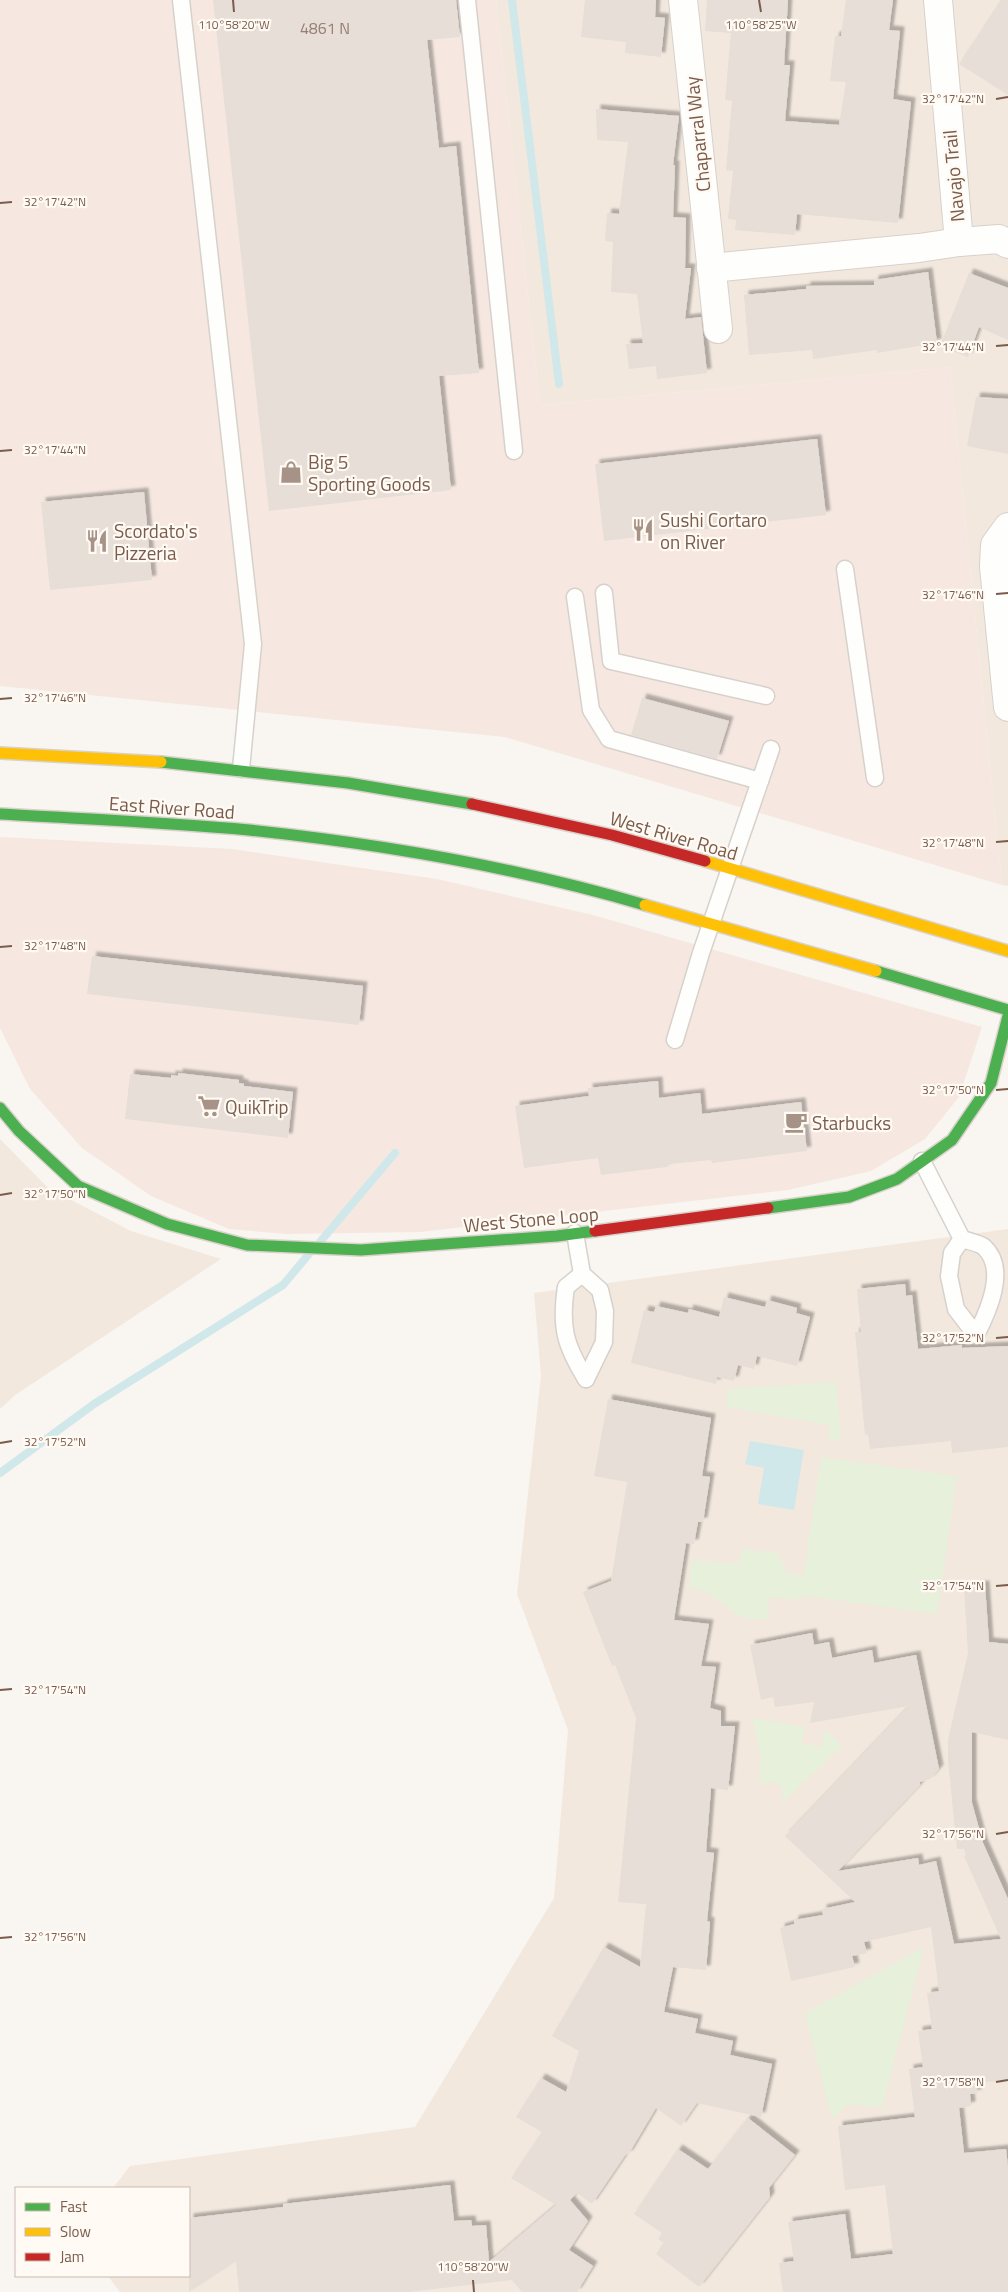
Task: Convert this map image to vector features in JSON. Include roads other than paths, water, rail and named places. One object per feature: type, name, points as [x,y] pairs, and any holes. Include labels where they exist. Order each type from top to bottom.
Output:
[{"type":"main road","points":[[0,753],[241,769]]},
{"type":"main road","name":"West River Road","points":[[241,769],[324,778],[408,791],[547,819],[730,868],[1008,951]]},
{"type":"main road","name":"East River Road","points":[[0,814],[183,824],[340,841],[449,859],[557,882],[712,924]]},
{"type":"main road","points":[[712,924],[1008,1010]]},
{"type":"main road","name":"West Stone Loop","points":[[0,1108],[19,1131],[78,1186],[167,1224],[247,1245],[361,1250],[575,1233],[849,1197],[897,1179],[952,1140],[991,1083],[1008,1016]]},
{"type":"street","name":"Chaparral Way","points":[[683,0],[718,329]]},
{"type":"street","name":"Navajo Trail","points":[[938,0],[959,242],[999,239],[1008,244]]},
{"type":"street","points":[[711,268],[919,248],[959,242]]},
{"type":"street","points":[[1005,530],[995,545],[994,567],[1008,707]]},
{"type":"lane","points":[[181,0],[253,644],[241,769]]},
{"type":"lane","points":[[467,0],[514,451]]},
{"type":"lane","points":[[845,569],[875,778]]},
{"type":"lane","points":[[604,594],[611,662],[766,696]]},
{"type":"lane","points":[[575,597],[591,710],[609,739],[760,781]]},
{"type":"lane","points":[[675,1040],[730,868],[771,749]]},
{"type":"lane","points":[[922,1162],[962,1239],[983,1247],[990,1256],[995,1272],[993,1296],[976,1335],[956,1309],[949,1276],[952,1253],[962,1239]]},
{"type":"lane","points":[[575,1233],[582,1274],[600,1290],[605,1311],[604,1342],[586,1379],[569,1351],[562,1314],[566,1287],[582,1274]]},
{"type":"water","points":[[750,1441],[804,1450],[794,1510],[758,1504],[764,1468],[745,1464]]},
{"type":"waterway","points":[[512,0],[559,384]]},
{"type":"waterway","points":[[320,1242],[395,1153]]},
{"type":"waterway","points":[[0,1473],[94,1404],[283,1285],[309,1254]]},
{"type":"place","name":"Big 5 Sporting Goods","points":[[291,472]]},
{"type":"place","name":"Sushi Cortaro on River","points":[[643,530]]},
{"type":"place","name":"Scordato's Pizzeria","points":[[97,541]]},
{"type":"place","name":"QuikTrip","points":[[209,1106]]},
{"type":"place","name":"Starbucks","points":[[796,1122]]}]
